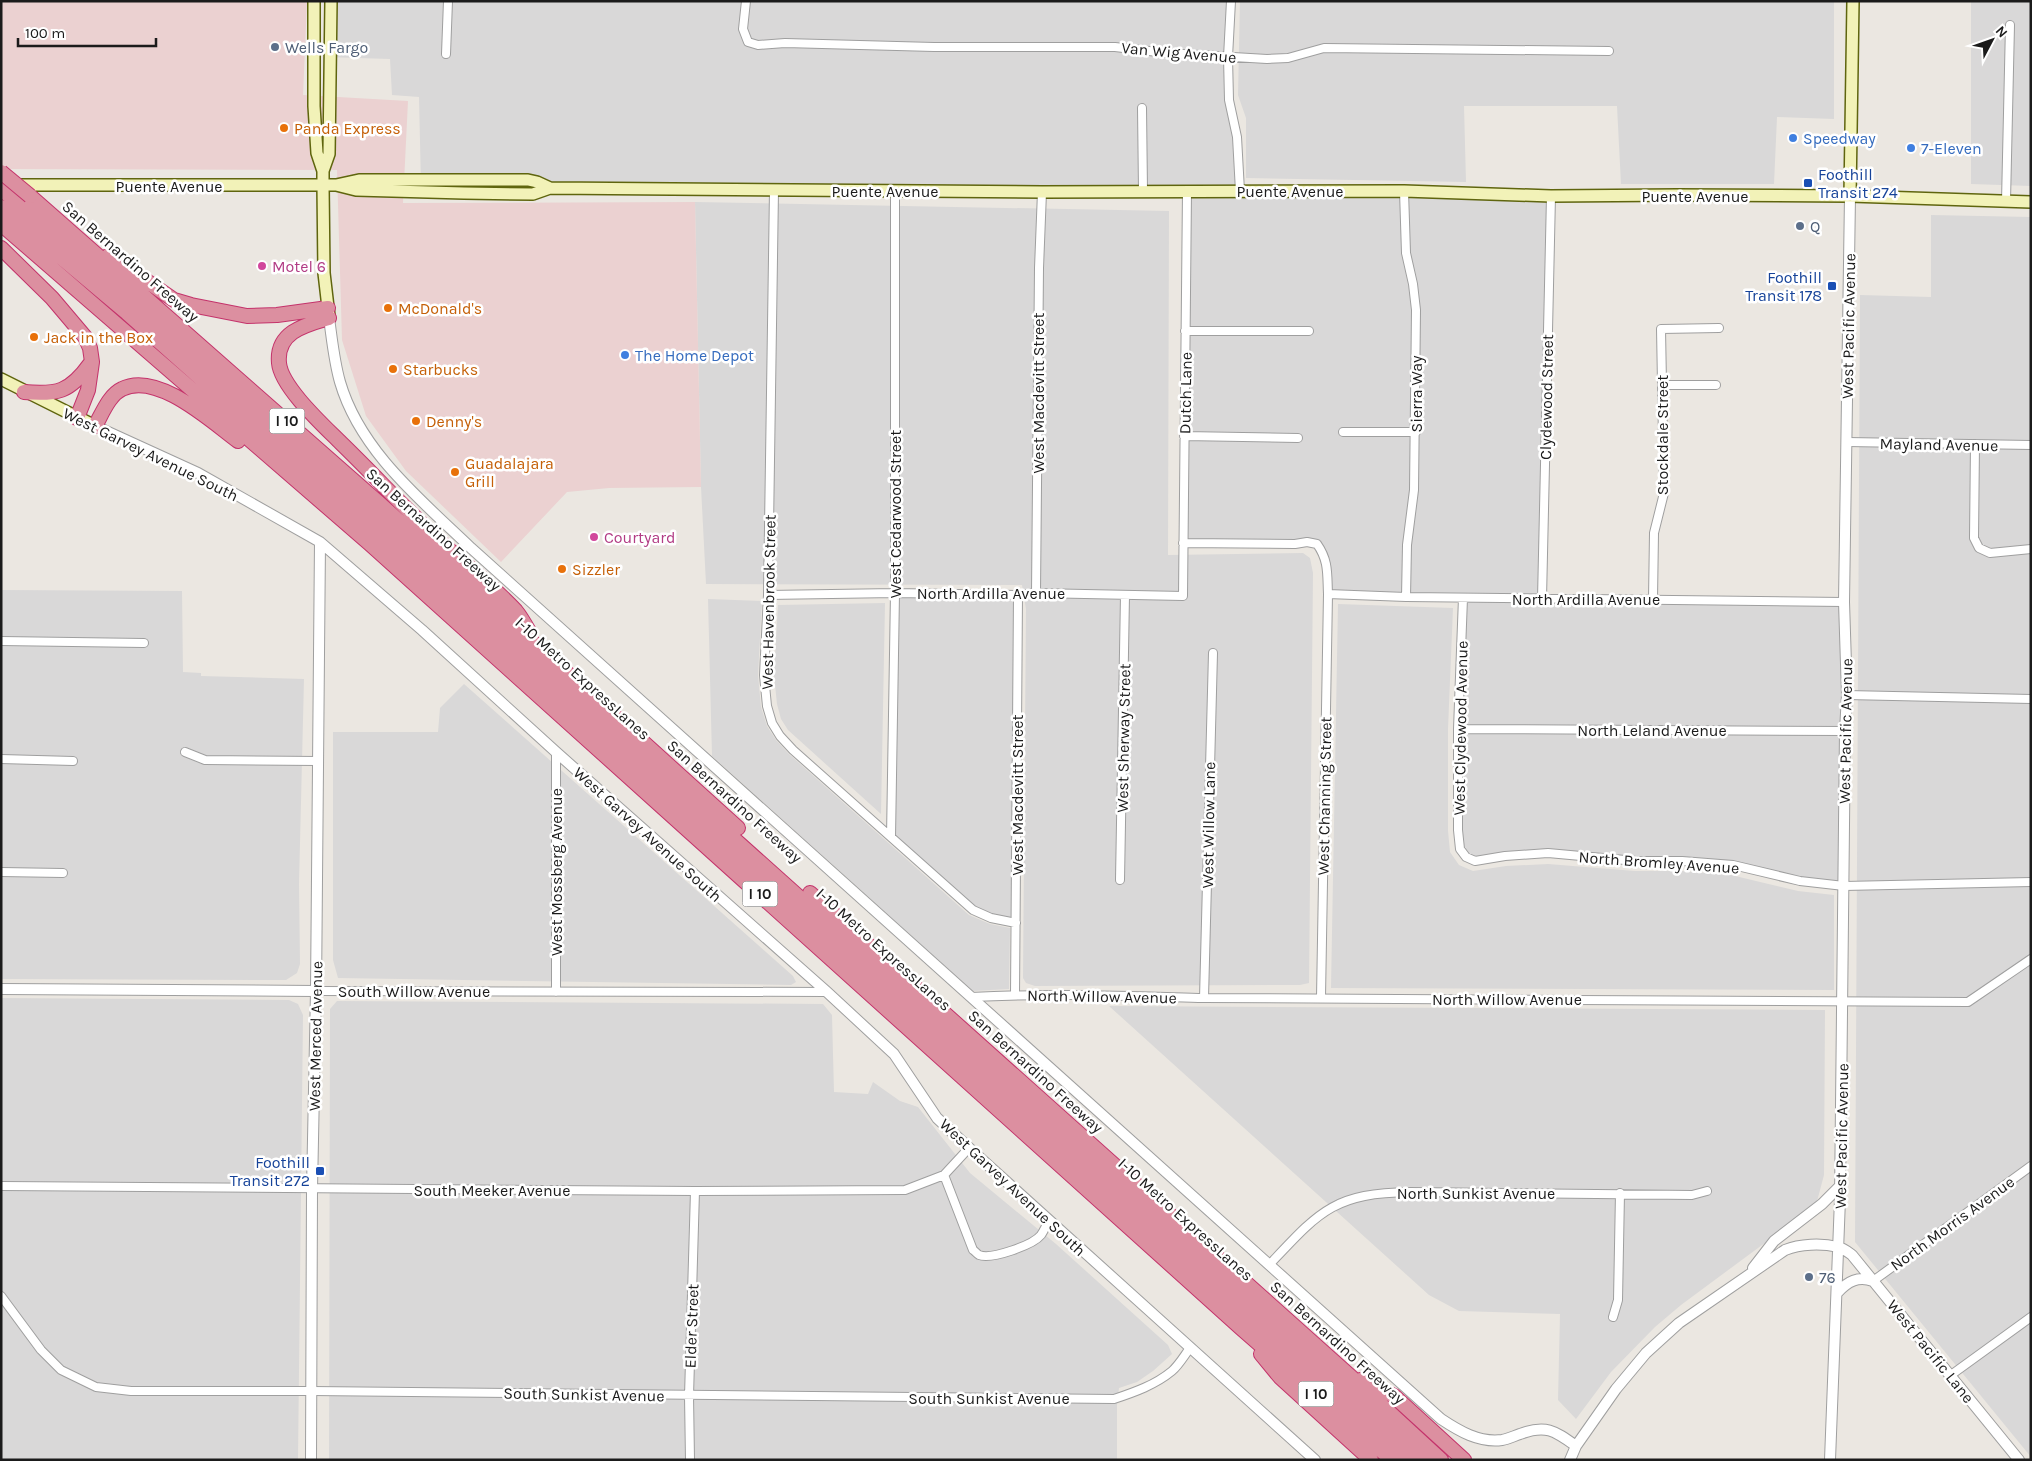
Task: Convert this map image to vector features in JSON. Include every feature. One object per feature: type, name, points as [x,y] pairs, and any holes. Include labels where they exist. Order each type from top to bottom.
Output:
[{"type":"highway","name":"San Bernardino Freeway","points":[[1,172],[379,503],[1441,1460]]},
{"type":"highway","name":"I-10 Metro ExpressLanes","points":[[4,194],[127,313],[1408,1460]]},
{"type":"highway","name":"I-10 Metro ExpressLanes","points":[[4,194],[174,336],[1427,1460]]},
{"type":"highway","points":[[30,196],[174,300],[247,316],[329,313]]},
{"type":"highway","name":"I 10","points":[[1,224],[328,508],[1241,1328],[1392,1460]]},
{"type":"highway","points":[[1,248],[52,298],[85,337],[90,348],[92,362],[88,390],[77,418]]},
{"type":"highway","points":[[329,313],[291,332],[284,340],[280,351],[279,364],[284,378],[306,407],[444,546],[516,612],[541,650]]},
{"type":"highway","points":[[24,392],[46,394],[65,390],[79,379],[92,362]]},
{"type":"highway","points":[[95,426],[107,404],[123,388],[148,386],[159,388],[204,416],[328,508]]},
{"type":"highway","points":[[1241,1328],[1280,1377],[1371,1460]]},
{"type":"highway","points":[[1350,1376],[1394,1396],[1464,1460]]},
{"type":"main road","points":[[314,1],[314,106],[317,153],[323,171],[324,273],[329,313]]},
{"type":"main road","points":[[323,171],[329,154],[331,1]]},
{"type":"main road","name":"West Pacific Avenue","points":[[1850,196],[1853,1]]},
{"type":"main road","name":"Puente Avenue","points":[[4,194],[336,185],[356,190],[464,194],[533,194],[550,188],[1042,192],[1240,190],[1404,191],[1551,196],[1678,194],[1850,196],[2031,202]]},
{"type":"main road","name":"West Garvey Avenue South","points":[[1,379],[95,426]]},
{"type":"street","points":[[446,54],[448,1]]},
{"type":"street","name":"Van Wig Avenue","points":[[746,1],[743,29],[748,42],[758,45],[785,43],[934,47],[1115,46],[1228,57],[1288,58],[1324,48],[1609,51]]},
{"type":"street","points":[[1231,1],[1228,57],[1229,100],[1237,137],[1240,190]]},
{"type":"street","points":[[2006,202],[2010,25]]},
{"type":"street","points":[[1142,108],[1143,191]]},
{"type":"street","name":"West Havenbrook Street","points":[[774,190],[768,595],[764,675],[767,706],[772,723],[780,736],[793,750],[973,910],[991,918],[1016,923]]},
{"type":"street","name":"West Cedarwood Street","points":[[890,837],[895,593],[895,190]]},
{"type":"street","name":"Dutch Lane","points":[[1183,596],[1187,191]]},
{"type":"street","name":"Sierra Way","points":[[1404,191],[1406,253],[1414,284],[1416,310],[1414,490],[1407,545],[1406,597]]},
{"type":"street","name":"West Macdevitt Street","points":[[1036,593],[1038,268],[1042,192]]},
{"type":"street","name":"Clydewood Street","points":[[1542,599],[1551,196]]},
{"type":"street","name":"West Pacific Avenue","points":[[1830,1460],[1841,1185],[1844,1001],[1845,731],[1847,696],[1844,602],[1850,196]]},
{"type":"street","points":[[329,313],[340,383],[356,421],[374,448],[404,484],[471,548],[1441,1419],[1464,1433],[1485,1440],[1502,1440],[1537,1428],[1558,1433],[1576,1446]]},
{"type":"street","name":"Stockdale Street","points":[[1653,599],[1654,533],[1664,493],[1661,330],[1719,328]]},
{"type":"street","points":[[1185,331],[1309,331]]},
{"type":"street","points":[[1663,385],[1716,385]]},
{"type":"street","name":"West Garvey Avenue South","points":[[95,426],[198,473],[320,542],[422,630],[556,752],[827,992],[894,1054],[937,1118],[1048,1221],[1315,1460]]},
{"type":"street","points":[[1343,432],[1416,432]]},
{"type":"street","points":[[1184,436],[1298,438]]},
{"type":"street","name":"Mayland Avenue","points":[[1847,442],[2031,445]]},
{"type":"street","points":[[1975,444],[1974,538],[1978,548],[1990,553],[2031,550]]},
{"type":"street","name":"West Merced Avenue","points":[[311,1460],[312,1189],[316,991],[320,542]]},
{"type":"street","name":"West Channing Street","points":[[1183,544],[1295,544],[1307,542],[1317,544],[1325,554],[1328,594],[1320,997]]},
{"type":"street","name":"North Ardilla Avenue","points":[[768,595],[895,593],[1018,595],[1036,593],[1183,596]]},
{"type":"street","name":"North Ardilla Avenue","points":[[1328,594],[1463,598],[1844,602]]},
{"type":"street","name":"West Macdevitt Street","points":[[1015,995],[1018,595]]},
{"type":"street","name":"West Sherway Street","points":[[1120,880],[1125,595]]},
{"type":"street","name":"West Clydewood Avenue","points":[[1463,598],[1458,729],[1458,830],[1460,849],[1466,857]]},
{"type":"street","points":[[1,641],[144,643]]},
{"type":"street","name":"West Willow Lane","points":[[1204,998],[1213,654]]},
{"type":"street","points":[[1847,696],[2031,699]]},
{"type":"street","name":"North Leland Avenue","points":[[1458,729],[1845,731]]},
{"type":"street","points":[[185,752],[205,760],[318,761]]},
{"type":"street","name":"West Mossberg Avenue","points":[[556,752],[556,992]]},
{"type":"street","points":[[1,759],[73,761]]},
{"type":"street","name":"North Bromley Avenue","points":[[1466,857],[1475,860],[1505,856],[1548,854],[1636,861],[1733,864],[1800,881],[1844,886],[2031,882]]},
{"type":"street","points":[[1,872],[63,873]]},
{"type":"street","name":"North Willow Avenue","points":[[971,997],[1015,995],[1204,998],[1320,997],[1968,1002],[2031,959]]},
{"type":"street","name":"South Willow Avenue","points":[[1,989],[827,992]]},
{"type":"street","name":"South Meeker Avenue","points":[[1,1186],[695,1192],[905,1190],[944,1175],[969,1148]]},
{"type":"street","name":"North Morris Avenue","points":[[1873,1281],[2031,1166]]},
{"type":"street","points":[[944,1175],[973,1250],[978,1255],[984,1256],[1018,1250],[1030,1244],[1041,1235],[1048,1221]]},
{"type":"street","points":[[1750,1273],[1774,1241],[1822,1204],[1841,1185]]},
{"type":"street","name":"North Sunkist Avenue","points":[[1269,1265],[1309,1223],[1342,1201],[1358,1196],[1384,1192],[1692,1195],[1707,1191]]},
{"type":"street","name":"Elder Street","points":[[690,1460],[689,1396],[695,1192]]},
{"type":"street","points":[[1613,1317],[1618,1300],[1620,1193]]},
{"type":"street","points":[[1570,1460],[1576,1446],[1616,1388],[1646,1353],[1679,1322],[1785,1250],[1796,1246],[1839,1247]]},
{"type":"street","name":"West Pacific Lane","points":[[1839,1247],[1852,1255],[2019,1460]]},
{"type":"street","points":[[1837,1293],[1846,1283],[1854,1280],[1864,1278],[1873,1281]]},
{"type":"street","name":"South Sunkist Avenue","points":[[1,1296],[41,1350],[61,1370],[96,1387],[131,1391],[1114,1398],[1146,1387],[1174,1370],[1190,1348]]},
{"type":"street","points":[[1951,1375],[2031,1317]]},
{"type":"shaded area","points":[[1,1],[307,1],[303,95],[408,101],[403,203],[695,202],[701,487],[609,488],[567,492],[501,562],[406,471],[366,416],[342,340],[337,170],[1,169]]},
{"type":"shaded area","points":[[324,1],[1231,1],[1228,57],[1240,190],[1551,196],[1542,599],[1844,602],[1844,886],[1733,865],[1548,853],[1475,861],[1460,849],[1463,598],[1328,594],[1327,567],[1317,544],[1183,543],[1187,191],[421,186],[419,97],[392,95],[390,59],[325,57]]},
{"type":"shaded area","points":[[1240,1],[1834,1],[1834,119],[1777,117],[1774,184],[1621,184],[1617,106],[1464,106],[1466,182],[1246,178],[1246,118],[1238,95]]},
{"type":"shaded area","points":[[1958,1],[2031,1],[2031,186],[1971,184],[1971,2]]},
{"type":"shaded area","points":[[695,202],[1169,211],[1168,555],[1303,553],[1310,558],[1313,573],[1309,983],[1300,985],[1035,986],[1026,983],[1023,978],[1026,609],[1022,585],[706,584],[701,487]]},
{"type":"shaded area","points":[[1931,215],[2031,217],[2031,1457],[1855,1242],[1860,295],[1931,297]]},
{"type":"shaded area","points":[[1,590],[182,591],[183,672],[201,673],[201,676],[304,679],[299,884],[300,964],[297,973],[286,980],[1,979]]},
{"type":"shaded area","points":[[895,593],[1018,595],[1016,923],[973,910],[891,837]]},
{"type":"shaded area","points":[[708,599],[762,601],[758,675],[761,707],[767,726],[776,740],[789,754],[969,915],[990,924],[1010,928],[1009,989],[973,991],[712,756]]},
{"type":"shaded area","points":[[885,603],[881,814],[788,730],[781,719],[777,704],[774,675],[778,605]]},
{"type":"shaded area","points":[[1338,604],[1453,608],[1448,729],[1448,831],[1450,852],[1459,865],[1473,871],[1506,866],[1548,864],[1635,871],[1682,871],[1731,875],[1798,891],[1834,895],[1834,990],[1331,988]]},
{"type":"shaded area","points":[[464,684],[793,976],[796,982],[791,985],[338,978],[333,960],[333,732],[438,732],[440,708]]},
{"type":"shaded area","points":[[1,998],[289,1000],[298,1004],[303,1015],[298,1460],[1,1460]]},
{"type":"shaded area","points":[[337,1001],[823,1004],[832,1015],[834,1092],[868,1094],[873,1082],[900,1101],[918,1107],[970,1173],[1056,1244],[1168,1345],[1172,1354],[1137,1382],[1119,1388],[1117,1405],[1117,1460],[329,1460],[330,1009]]},
{"type":"shaded area","points":[[1109,1006],[1825,1010],[1824,1175],[1816,1205],[1681,1305],[1655,1327],[1611,1372],[1576,1419],[1558,1400],[1560,1314],[1459,1311],[1429,1295]]},
{"type":"place","name":"Wells Fargo","points":[[275,47]]},
{"type":"place","name":"Panda Express","points":[[284,128]]},
{"type":"place","name":"Speedway","points":[[1793,138]]},
{"type":"place","name":"7-Eleven","points":[[1911,148]]},
{"type":"place","name":"Foothill Transit 274","points":[[1808,183]]},
{"type":"place","name":"Q","points":[[1800,226]]},
{"type":"place","name":"Motel 6","points":[[262,266]]},
{"type":"place","name":"Foothill Transit 178","points":[[1832,286]]},
{"type":"place","name":"McDonald's","points":[[388,308]]},
{"type":"place","name":"Jack in the Box","points":[[34,337]]},
{"type":"place","name":"The Home Depot","points":[[625,355]]},
{"type":"place","name":"Starbucks","points":[[393,369]]},
{"type":"place","name":"Denny's","points":[[416,421]]},
{"type":"place","name":"Guadalajara Grill","points":[[455,472]]},
{"type":"place","name":"Courtyard","points":[[594,537]]},
{"type":"place","name":"Sizzler","points":[[562,569]]},
{"type":"place","name":"Foothill Transit 272","points":[[320,1171]]},
{"type":"place","name":"76","points":[[1809,1277]]}]
